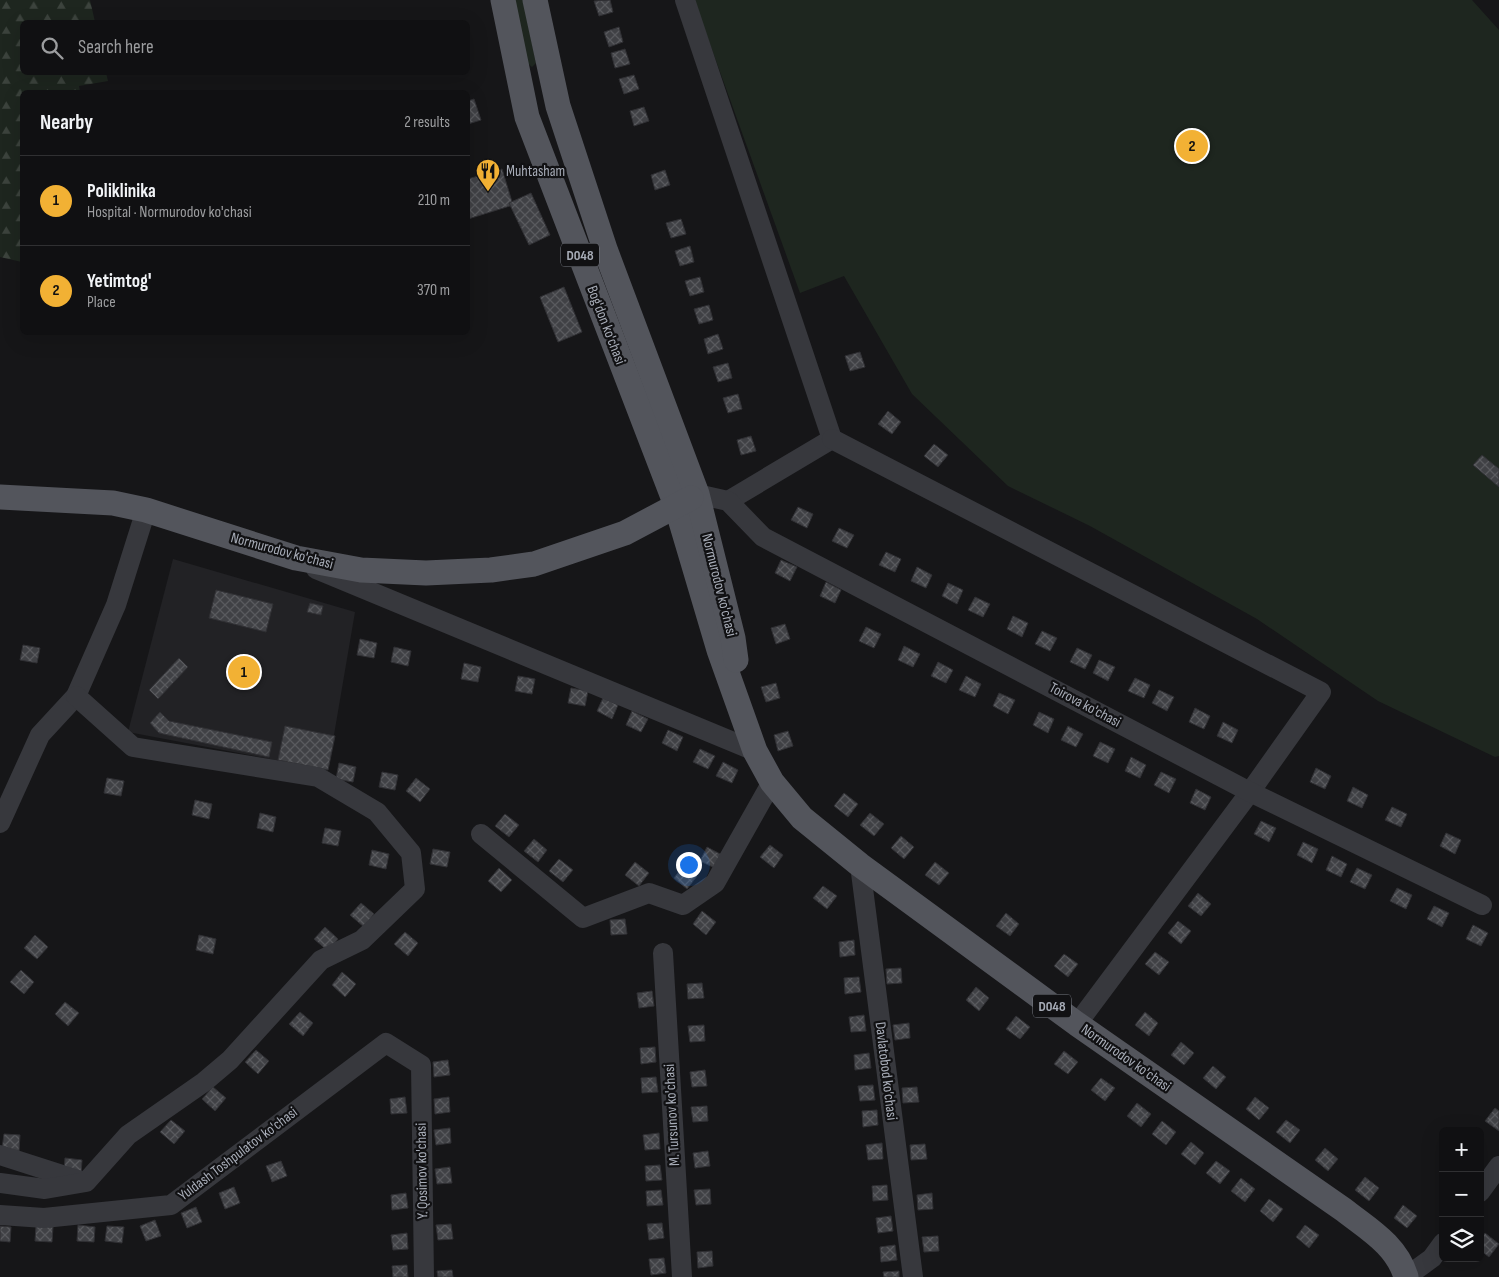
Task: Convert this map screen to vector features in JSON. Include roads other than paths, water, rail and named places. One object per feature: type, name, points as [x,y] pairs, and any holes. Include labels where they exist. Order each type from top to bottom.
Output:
[{"type":"main road","name":"Bog'don ko'chasi","points":[[503,0],[527,116],[687,500]]},
{"type":"main road","name":"Bog'don ko'chasi","points":[[535,0],[558,106],[687,500]]},
{"type":"main road","points":[[527,116],[527,108],[538,97],[546,96],[558,106]]},
{"type":"main road","name":"Normurodov ko'chasi","points":[[0,497],[113,503],[146,510],[274,551],[325,564],[383,572],[447,572],[505,568],[541,562],[617,536],[687,500],[733,638],[737,700],[755,751],[772,782],[802,818],[860,865],[1077,1024],[1344,1210],[1392,1248],[1403,1266],[1406,1277]]},
{"type":"street","points":[[686,0],[832,440],[1321,692],[1250,792],[1077,1024]]},
{"type":"street","points":[[687,500],[728,502],[832,440]]},
{"type":"street","name":"Toirova ko'chasi","points":[[728,502],[763,537],[1250,792],[1482,905]]},
{"type":"street","points":[[0,822],[40,734],[76,696],[116,605],[146,510]]},
{"type":"street","points":[[274,551],[755,751]]},
{"type":"street","points":[[0,1183],[45,1189],[86,1182],[128,1135],[204,1082],[230,1060],[321,960],[362,940],[415,889],[411,853],[377,812],[318,777],[133,747],[76,696]]},
{"type":"street","points":[[481,834],[583,918],[649,893],[683,906],[715,883],[772,782]]},
{"type":"street","name":"Davlatobod ko’chasi","points":[[860,865],[913,1277]]},
{"type":"street","name":"M. Tursunov ko'chasi","points":[[663,953],[682,1277]]},
{"type":"street","name":"Yuldash Toshpulatov ko'chasi","points":[[0,1214],[44,1218],[171,1205],[386,1043],[421,1065]]},
{"type":"street","name":"Y. Qosimov ko'chasi","points":[[421,1065],[424,1277]]},
{"type":"street","points":[[0,1155],[86,1182]]},
{"type":"street","points":[[1484,1187],[1499,1166]]},
{"type":"street","points":[[1406,1277],[1432,1258],[1439,1248]]},
{"type":"place","name":"Yetimtog'","points":[[1192,146]]},
{"type":"place","name":"Muhtasham","points":[[488,192]]},
{"type":"place","name":"Poliklinika","points":[[244,672]]}]
